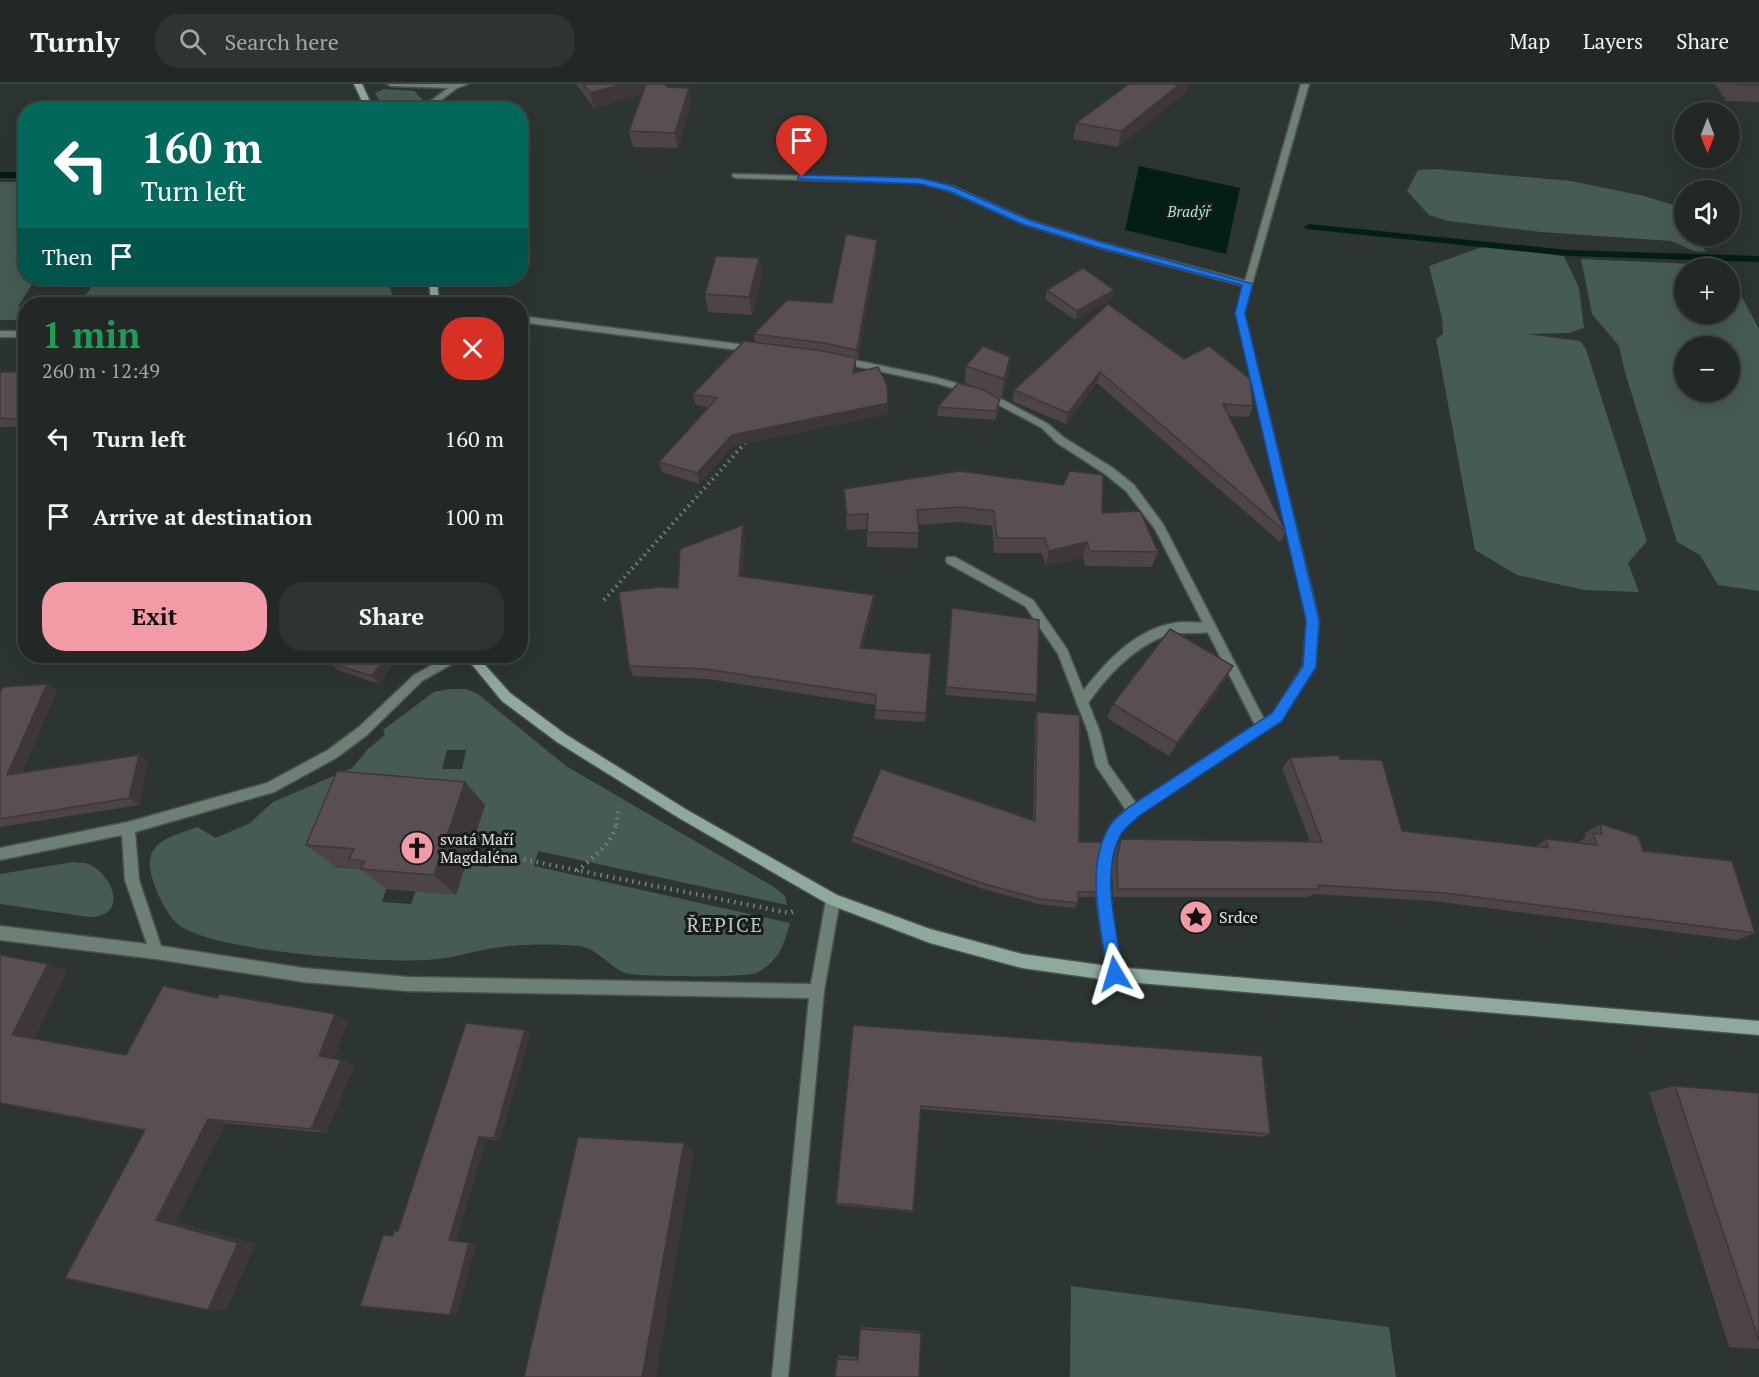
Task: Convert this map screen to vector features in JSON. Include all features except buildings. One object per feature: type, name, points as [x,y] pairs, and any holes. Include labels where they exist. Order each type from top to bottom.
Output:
[{"type":"street","points":[[358,84],[366,102]]},
{"type":"street","points":[[391,84],[455,86],[464,84]]},
{"type":"street","points":[[1115,974],[1103,878],[1107,850],[1115,830],[1134,811],[1277,717],[1309,667],[1313,620],[1240,313],[1305,84]]},
{"type":"street","points":[[433,102],[455,86]]},
{"type":"street","points":[[736,176],[920,181],[952,189],[1026,222],[1079,239],[1248,284]]},
{"type":"street","points":[[528,320],[765,350]]},
{"type":"street","points":[[0,334],[18,334]]},
{"type":"street","points":[[831,359],[935,380],[987,395],[1045,426],[1060,440],[1110,471],[1130,488],[1159,527],[1261,726]]},
{"type":"street","points":[[951,560],[1029,603],[1063,652],[1094,732],[1102,766],[1134,811]]},
{"type":"street","points":[[1082,702],[1101,674],[1137,645],[1171,628],[1211,628]]},
{"type":"street","points":[[0,854],[128,828],[270,788],[305,770],[363,731],[418,678],[445,663]]},
{"type":"street","points":[[476,663],[506,697],[561,738],[683,814],[833,900],[930,936],[1022,961],[1115,974],[1759,1028]]},
{"type":"street","points":[[128,828],[132,880],[156,952]]},
{"type":"street","points":[[780,1377],[817,991],[833,900]]},
{"type":"street","points":[[0,933],[156,952],[303,975],[408,984],[817,991]]},
{"type":"path","points":[[604,600],[750,438]]},
{"type":"path","points":[[577,871],[607,842],[615,830],[615,814],[619,808]]},
{"type":"path","points":[[492,853],[789,913],[833,900]]},
{"type":"shaded area","points":[[384,89],[414,91],[423,100],[421,102],[380,102],[375,93]]},
{"type":"shaded area","points":[[1436,169],[1571,181],[1644,196],[1674,205],[1674,242],[1541,232],[1448,221],[1429,215],[1407,191],[1418,170]]},
{"type":"shaded area","points":[[0,182],[18,182],[18,285],[32,285],[24,297],[18,297],[18,320],[0,320]]},
{"type":"shaded area","points":[[1485,246],[1564,256],[1579,288],[1584,328],[1569,333],[1527,334],[1580,341],[1586,349],[1647,541],[1628,563],[1639,592],[1584,590],[1517,575],[1475,550],[1436,339],[1443,334],[1442,318],[1429,266]]},
{"type":"shaded area","points":[[1682,246],[1703,246],[1706,252],[1694,251]]},
{"type":"shaded area","points":[[1581,259],[1674,263],[1674,324],[1740,324],[1740,295],[1743,299],[1759,329],[1759,591],[1718,585],[1700,555],[1677,542],[1619,346],[1592,314]]},
{"type":"shaded area","points":[[93,285],[389,285],[393,297],[84,297]]},
{"type":"shaded area","points":[[466,689],[478,694],[566,766],[774,887],[785,896],[787,905],[538,851],[534,866],[790,923],[775,959],[756,973],[733,976],[625,973],[585,947],[562,945],[500,947],[437,959],[372,960],[299,954],[228,943],[200,935],[175,922],[160,899],[151,874],[150,858],[158,845],[173,836],[197,827],[216,838],[250,823],[273,802],[352,768],[368,749],[385,735],[383,730],[434,692]],"holes":[[[447,750],[466,750],[462,769],[442,769]],[[484,805],[474,840],[495,842],[488,867],[465,865],[418,884],[411,904],[382,902],[389,881],[379,870],[334,867]]]},
{"type":"shaded area","points":[[73,862],[88,864],[104,876],[113,894],[110,910],[102,915],[89,917],[0,904],[0,874]]},
{"type":"shaded area","points":[[1071,1286],[1389,1327],[1396,1377],[1070,1377]]},
{"type":"water","name":"Bradýř","points":[[1139,166],[1240,188],[1226,254],[1125,230]]},
{"type":"waterway","points":[[0,175],[18,175]]},
{"type":"waterway","points":[[1309,227],[1568,253],[1759,259]]},
{"type":"place","name":"svatá Maří Magdaléna","points":[[417,848]]},
{"type":"place","name":"Srdce","points":[[1196,917]]},
{"type":"district","name":"ŘEPICE","points":[[725,924]]},
{"type":"route","points":[[802,177],[920,181],[952,189],[1026,222],[1100,245],[1248,284],[1240,313],[1313,620],[1309,667],[1277,717],[1134,811],[1115,830],[1107,850],[1103,878],[1115,974]]}]
